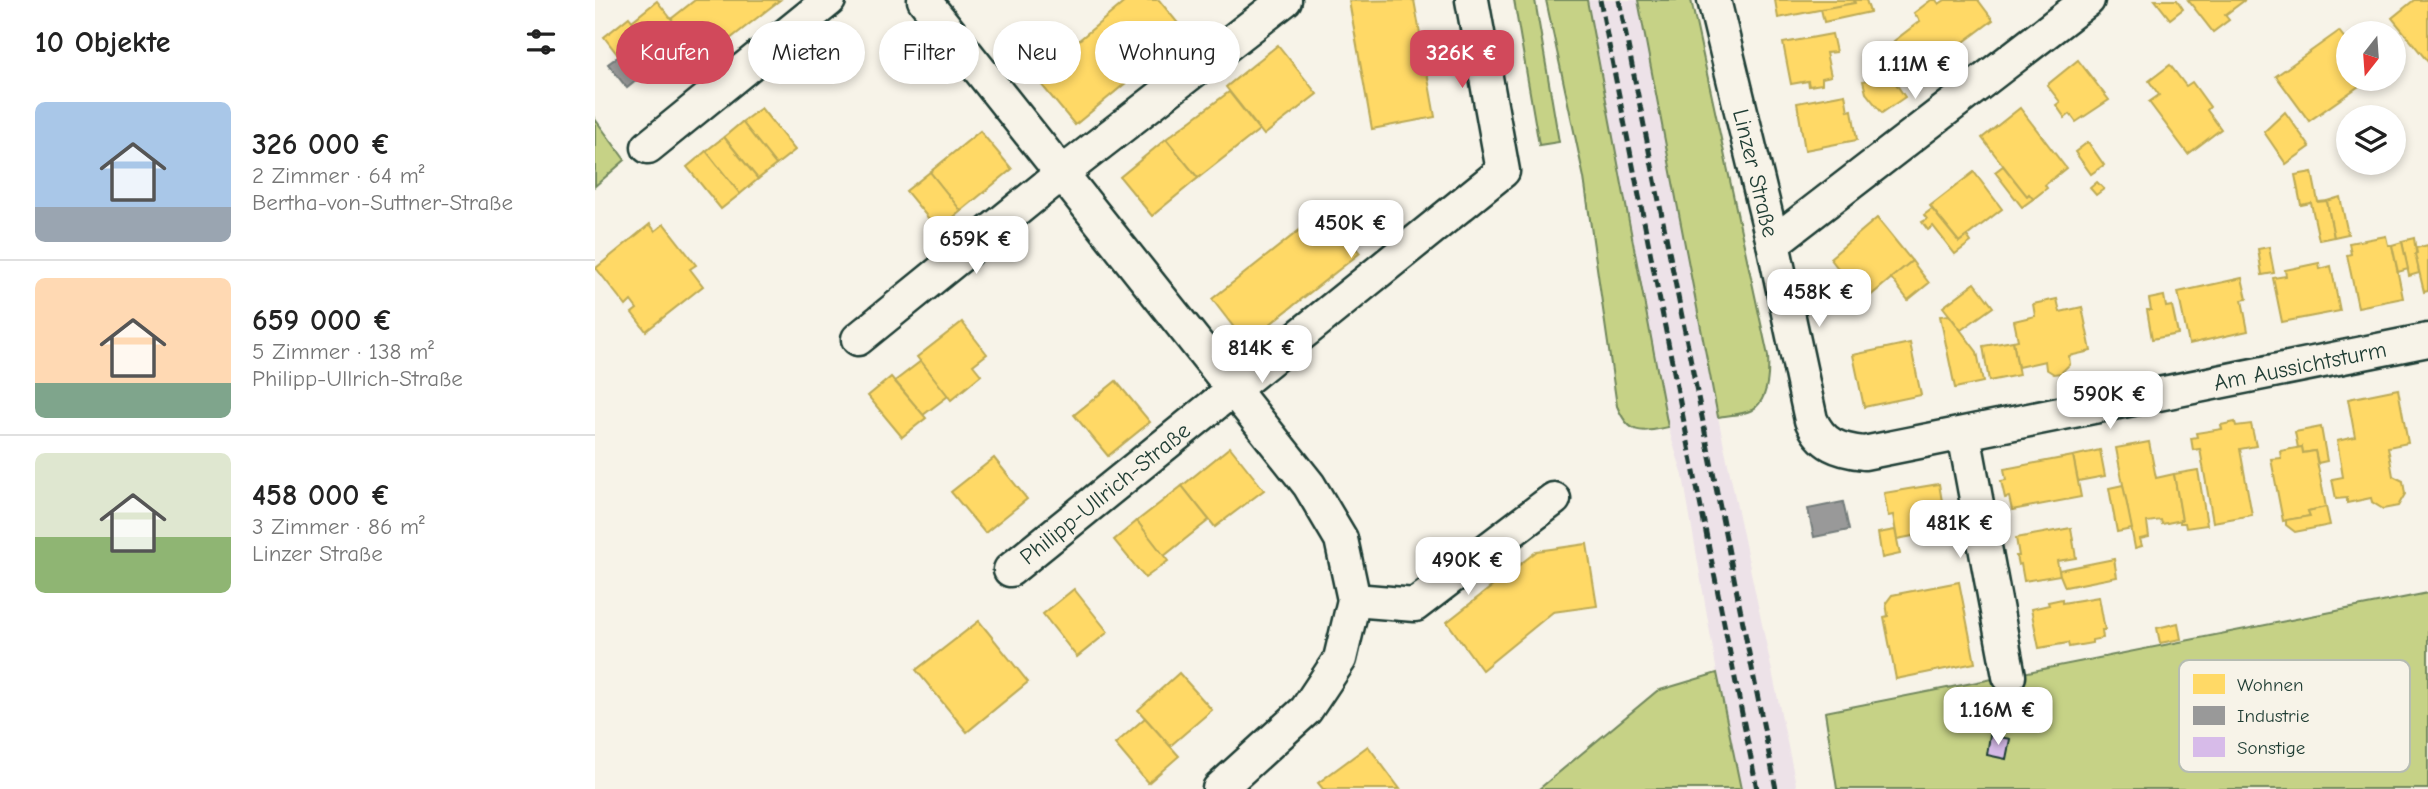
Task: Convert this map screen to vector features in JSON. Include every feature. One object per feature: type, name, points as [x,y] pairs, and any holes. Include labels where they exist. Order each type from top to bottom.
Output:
[{"type":"street","points":[[648,147],[829,0]]},
{"type":"street","points":[[924,0],[1308,485],[1341,539],[1354,600],[1340,659],[1306,710],[1219,789]]},
{"type":"street","points":[[857,339],[1061,174],[1285,0]]},
{"type":"street","name":"Philipp-Ullrich-Straße","points":[[1010,570],[1503,171],[1472,0]]},
{"type":"street","name":"Linzer Straße","points":[[1714,0],[1773,243],[1809,410],[1816,430]]},
{"type":"street","points":[[1773,243],[2088,0]]},
{"type":"street","name":"Am Aussichtsturm","points":[[1816,430],[1830,445],[1845,451],[1864,453],[2428,340]]},
{"type":"street","points":[[1964,434],[2009,676]]},
{"type":"street","points":[[1354,600],[1415,605],[1554,499]]},
{"type":"shaded area","points":[[1587,0],[1638,0],[1718,417],[1797,789],[1741,789],[1717,673],[1683,476],[1668,427]]},
{"type":"green space","points":[[1514,0],[1535,0],[1559,142],[1539,145]]},
{"type":"green space","points":[[1546,0],[1587,0],[1668,427],[1637,430],[1626,422],[1617,406],[1584,178]]},
{"type":"green space","points":[[1638,0],[1691,0],[1768,356],[1765,393],[1758,405],[1744,413],[1718,417]]},
{"type":"green space","points":[[595,119],[625,160],[595,186]]},
{"type":"green space","points":[[2428,593],[2428,789],[1837,789],[1825,712]]},
{"type":"green space","points":[[1717,673],[1741,789],[1539,789],[1657,691]]},
{"type":"building: Wohnen","points":[[695,0],[780,0],[753,21],[748,21],[748,25],[734,36],[734,21],[671,19]]},
{"type":"building: Wohnen","points":[[1127,0],[1159,0],[1176,21],[1102,21]]},
{"type":"building: Wohnen","points":[[1414,0],[1435,117],[1372,129],[1349,1]]},
{"type":"building: Wohnen","points":[[1775,0],[1854,0],[1855,3],[1778,18]]},
{"type":"building: Wohnen","points":[[1854,0],[1866,0],[1870,12],[1824,22],[1821,9],[1855,3]]},
{"type":"building: Wohnen","points":[[1931,0],[1936,0],[1939,4],[1945,0],[1978,0],[1993,20],[1920,75],[1894,41],[1920,21],[1914,13]]},
{"type":"building: Wohnen","points":[[2155,0],[2177,0],[2183,9],[2170,19]]},
{"type":"building: Wohnen","points":[[2188,0],[2245,0],[2225,15],[2229,20],[2213,32]]},
{"type":"building: Wohnen","points":[[2414,0],[2428,0],[2428,62],[2406,35],[2406,21],[2394,21],[2392,18]]},
{"type":"building: Wohnen","points":[[657,1],[673,21],[632,21]]},
{"type":"building: Wohnen","points":[[616,27],[616,53],[604,37]]},
{"type":"building: Wohnen","points":[[1095,27],[1095,84],[1124,84],[1075,125],[1041,84],[1081,84],[1081,38]]},
{"type":"building: Wohnen","points":[[2336,33],[2336,91],[2352,91],[2309,121],[2276,76]]},
{"type":"building: Wohnen","points":[[1832,34],[1836,52],[1826,53],[1831,76],[1822,78],[1822,84],[1809,86],[1808,81],[1791,84],[1783,43]]},
{"type":"building: Wohnen","points":[[1278,45],[1317,94],[1264,135],[1226,87],[1230,84],[1240,84],[1240,76]]},
{"type":"building: Wohnen","points":[[2078,60],[2109,100],[2076,122],[2070,114],[2065,118],[2056,105],[2060,102],[2047,85]]},
{"type":"building: Wohnen","points":[[2170,65],[2186,86],[2192,82],[2210,107],[2207,110],[2221,129],[2188,154],[2149,102],[2159,95],[2149,81]]},
{"type":"building: Wohnen","points":[[1890,75],[1905,97],[1882,113],[1866,93],[1863,81]]},
{"type":"building: Wohnen","points":[[1229,92],[1259,130],[1198,178],[1166,139]]},
{"type":"building: Wohnen","points":[[1845,94],[1848,111],[1852,110],[1857,140],[1805,150],[1797,103]]},
{"type":"building: Wohnen","points":[[761,108],[795,150],[776,165],[742,122]]},
{"type":"building: Wohnen","points":[[2020,108],[2066,168],[2033,199],[2029,194],[2027,196],[1982,138]]},
{"type":"building: Wohnen","points":[[2285,112],[2310,147],[2286,164],[2264,132]]},
{"type":"building: Wohnen","points":[[742,122],[776,165],[758,179],[724,137]]},
{"type":"building: Wohnen","points":[[980,131],[1012,169],[961,211],[930,172]]},
{"type":"building: Wohnen","points":[[724,137],[758,179],[740,194],[706,151]]},
{"type":"building: Wohnen","points":[[1166,139],[1198,178],[1152,216],[1120,177]]},
{"type":"building: Wohnen","points":[[2088,142],[2104,165],[2091,174],[2075,152]]},
{"type":"building: Wohnen","points":[[706,151],[740,194],[721,209],[687,167]]},
{"type":"building: Wohnen","points":[[2003,166],[2027,196],[2029,194],[2033,199],[2022,207],[1995,172]]},
{"type":"building: Wohnen","points":[[930,172],[961,211],[938,230],[906,191]]},
{"type":"building: Wohnen","points":[[1974,172],[2002,209],[1959,242],[1930,206]]},
{"type":"building: Wohnen","points":[[2312,172],[2318,202],[2327,201],[2334,237],[2319,240],[2311,203],[2301,205],[2295,175]]},
{"type":"building: Wohnen","points":[[2097,182],[2104,189],[2096,195],[2090,188]]},
{"type":"building: Wohnen","points":[[2340,197],[2348,234],[2334,237],[2327,201]]},
{"type":"building: Wohnen","points":[[1932,209],[1959,242],[1967,236],[1971,242],[1955,254],[1933,226],[1928,230],[1922,222],[1927,219],[1924,215]]},
{"type":"building: Wohnen","points":[[1325,210],[1360,253],[1246,343],[1212,299]]},
{"type":"building: Wohnen","points":[[1877,218],[1912,261],[1857,307],[1835,282],[1843,275],[1830,258]]},
{"type":"building: Wohnen","points":[[650,224],[655,231],[664,224],[696,265],[690,269],[703,286],[646,331],[632,313],[637,309],[631,301],[626,306],[596,268]]},
{"type":"building: Wohnen","points":[[2386,236],[2388,245],[2392,245],[2403,298],[2358,307],[2347,255],[2351,254],[2349,243]]},
{"type":"building: Wohnen","points":[[2414,238],[2419,273],[2409,276],[2402,241]]},
{"type":"building: Wohnen","points":[[2402,242],[2408,269],[2398,272],[2392,245]]},
{"type":"building: Wohnen","points":[[2428,245],[2428,291],[2424,292],[2415,254],[2416,248]]},
{"type":"building: Wohnen","points":[[2269,247],[2274,273],[2262,275],[2258,249]]},
{"type":"building: Wohnen","points":[[1912,261],[1929,283],[1908,300],[1891,278]]},
{"type":"building: Wohnen","points":[[2319,263],[2320,269],[2331,266],[2340,311],[2282,322],[2273,278],[2286,276],[2285,270]]},
{"type":"building: Wohnen","points":[[2242,278],[2247,299],[2242,300],[2248,331],[2189,344],[2178,292]]},
{"type":"building: Wohnen","points":[[1975,283],[1993,307],[1961,330],[1943,307]]},
{"type":"building: Wohnen","points":[[2164,296],[2166,307],[2172,306],[2178,334],[2152,339],[2147,310],[2151,310],[2149,299]]},
{"type":"building: Wohnen","points":[[2057,299],[2060,312],[2082,307],[2091,351],[2069,356],[2070,364],[2061,373],[2054,374],[2046,369],[2045,361],[2018,367],[2013,341],[2018,340],[2014,321],[2035,316],[2033,304]]},
{"type":"building: Wohnen","points":[[1949,315],[1977,352],[1983,382],[1955,388],[1940,316]]},
{"type":"building: Wohnen","points":[[962,322],[987,354],[973,365],[981,375],[951,400],[917,357]]},
{"type":"building: Wohnen","points":[[2013,341],[2019,375],[1989,381],[1983,346]]},
{"type":"building: Wohnen","points":[[1910,343],[1921,395],[1864,407],[1853,355]]},
{"type":"building: Wohnen","points":[[921,361],[948,396],[923,415],[895,381]]},
{"type":"building: Wohnen","points":[[891,377],[926,418],[902,437],[868,396]]},
{"type":"building: Wohnen","points":[[1116,381],[1150,422],[1108,456],[1074,415]]},
{"type":"building: Wohnen","points":[[2398,389],[2408,443],[2388,447],[2393,476],[2403,481],[2405,494],[2398,506],[2383,509],[2372,502],[2371,498],[2347,503],[2347,498],[2336,499],[2332,479],[2343,477],[2337,441],[2355,437],[2348,399]]},
{"type":"building: Wohnen","points":[[2235,422],[2236,426],[2251,424],[2256,446],[2240,449],[2252,515],[2213,522],[2200,449],[2193,450],[2191,438],[2197,437],[2196,433],[2222,429],[2221,425]]},
{"type":"building: Wohnen","points":[[2321,427],[2327,461],[2318,463],[2315,451],[2303,453],[2302,447],[2298,448],[2295,432]]},
{"type":"building: Wohnen","points":[[2149,442],[2156,478],[2174,474],[2182,520],[2162,524],[2161,520],[2147,522],[2149,537],[2140,539],[2142,546],[2135,548],[2116,448]]},
{"type":"building: Wohnen","points":[[1230,447],[1264,490],[1215,527],[1182,486]]},
{"type":"building: Wohnen","points":[[2302,447],[2303,453],[2315,451],[2326,507],[2308,511],[2310,516],[2283,521],[2271,459],[2281,458],[2280,451]]},
{"type":"building: Wohnen","points":[[2100,450],[2105,476],[2078,481],[2073,456]]},
{"type":"building: Wohnen","points":[[2073,456],[2081,497],[2012,510],[2009,497],[2005,498],[2001,481],[2006,480],[2004,469]]},
{"type":"building: Wohnen","points":[[994,458],[1027,499],[985,533],[951,492]]},
{"type":"building: Wohnen","points":[[2198,470],[2207,525],[2186,528],[2185,523],[2180,523],[2182,520],[2174,474]]},
{"type":"building: Wohnen","points":[[1939,484],[1947,530],[1931,533],[1932,536],[1919,538],[1918,535],[1897,539],[1893,515],[1888,516],[1884,493]]},
{"type":"building: Wohnen","points":[[2123,485],[2132,529],[2117,532],[2109,488]]},
{"type":"building: Wohnen","points":[[1182,486],[1209,520],[1164,556],[1137,521]]},
{"type":"building: Wohnen","points":[[2326,507],[2330,525],[2295,532],[2286,525],[2286,520],[2310,516],[2308,511]]},
{"type":"building: Wohnen","points":[[1137,521],[1168,561],[1145,578],[1114,540]]},
{"type":"building: Wohnen","points":[[2071,528],[2076,558],[2057,561],[2060,575],[2024,581],[2021,564],[2018,565],[2016,556],[2019,556],[2016,538]]},
{"type":"building: Wohnen","points":[[1895,530],[1900,554],[1882,558],[1878,533]]},
{"type":"building: Wohnen","points":[[1587,544],[1597,606],[1553,612],[1482,670],[1447,622],[1537,551]]},
{"type":"building: Wohnen","points":[[2114,559],[2117,577],[2065,587],[2059,570]]},
{"type":"building: Wohnen","points":[[1959,582],[1975,663],[1896,679],[1884,617],[1888,616],[1886,603],[1892,595]]},
{"type":"building: Wohnen","points":[[1074,589],[1108,632],[1077,657],[1043,614]]},
{"type":"building: Wohnen","points":[[2099,597],[2105,630],[2102,630],[2103,638],[2069,647],[2068,643],[2039,648],[2031,609],[2062,599],[2062,603]]},
{"type":"building: Wohnen","points":[[979,621],[1028,682],[967,732],[916,670]]},
{"type":"building: Wohnen","points":[[2178,623],[2181,639],[2160,643],[2157,628]]},
{"type":"building: Wohnen","points":[[1179,673],[1212,710],[1170,746],[1138,710]]},
{"type":"building: Wohnen","points":[[1145,718],[1179,756],[1148,783],[1115,744]]},
{"type":"building: Wohnen","points":[[1368,746],[1400,789],[1323,789],[1318,783]]},
{"type":"building: Industrie","points":[[616,58],[616,74],[608,64]]},
{"type":"building: Industrie","points":[[1843,502],[1849,530],[1814,537],[1808,509]]},
{"type":"building: Sonstige","points":[[1990,735],[2010,739],[2006,759],[1987,755]]},
{"type":"railway","points":[[1600,0],[1757,789]]},
{"type":"railway","points":[[1619,0],[1776,789]]}]
